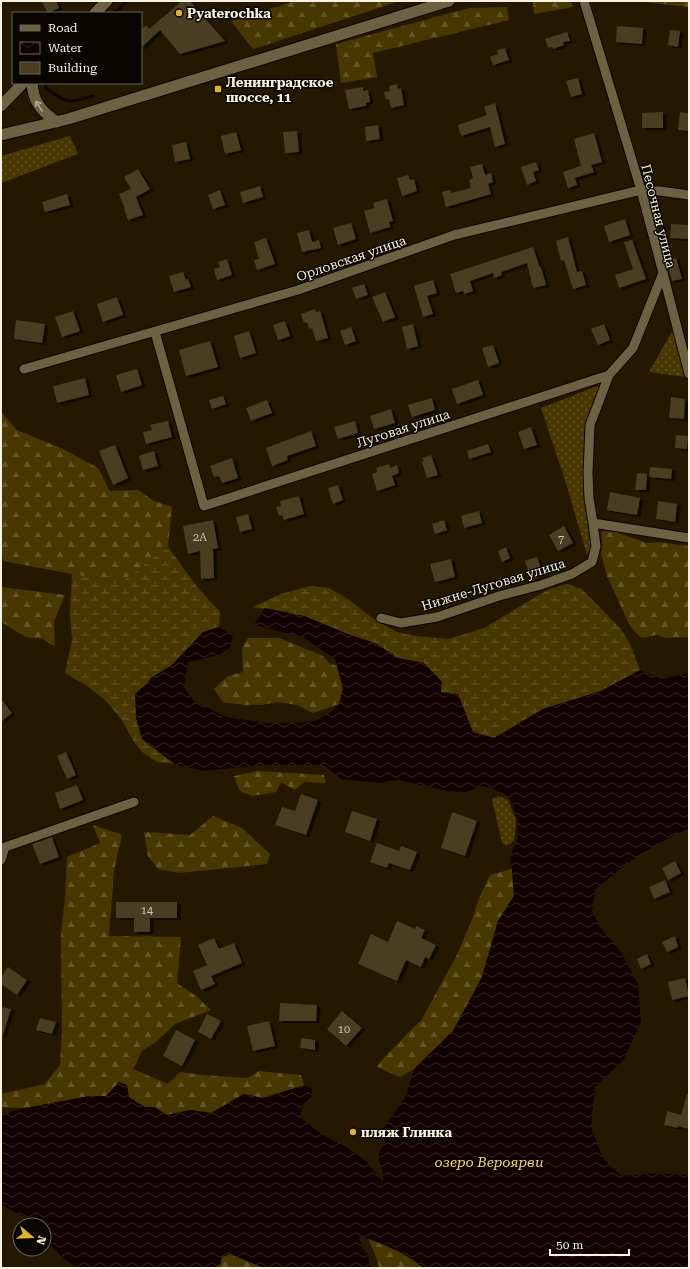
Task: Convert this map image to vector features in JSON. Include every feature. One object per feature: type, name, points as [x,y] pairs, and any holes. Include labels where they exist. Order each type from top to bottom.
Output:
[{"type":"main road","points":[[96,12],[107,1]]},
{"type":"main road","points":[[1,135],[57,122],[449,1]]},
{"type":"main road","points":[[1,106],[22,84]]},
{"type":"main road","points":[[32,84],[32,92],[37,104],[45,114],[57,122]]},
{"type":"street","name":"Песочная улица","points":[[584,1],[641,190],[663,273],[633,348],[609,374],[590,425],[588,472],[589,498],[593,522]]},
{"type":"street","name":"Орловская улица","points":[[24,369],[298,290],[454,235],[641,190],[689,195]]},
{"type":"street","points":[[663,273],[689,374]]},
{"type":"street","name":"Луговая улица","points":[[155,332],[204,506],[609,374]]},
{"type":"street","points":[[593,522],[689,538]]},
{"type":"street","name":"Нижне-Луговая улица","points":[[381,618],[401,623],[437,617],[572,574],[592,562],[596,546],[593,522]]},
{"type":"street","points":[[1,860],[5,846],[134,802]]},
{"type":"green space","points":[[295,1],[400,1],[253,49],[231,21]]},
{"type":"green space","points":[[533,1],[571,1],[573,7],[534,14]]},
{"type":"green space","points":[[634,1],[689,1],[689,7]]},
{"type":"green space","points":[[507,7],[509,20],[373,53],[377,77],[341,83],[336,44],[469,8]]},
{"type":"green space","points":[[70,136],[78,154],[1,183],[1,156]]},
{"type":"green space","points":[[673,330],[685,377],[649,372]]},
{"type":"green space","points":[[600,385],[585,426],[583,472],[591,547],[587,555],[565,480],[541,408]]},
{"type":"green space","points":[[1,412],[17,430],[63,449],[98,468],[110,491],[138,490],[154,501],[172,507],[168,547],[120,583],[3,561],[1,551]]},
{"type":"green space","points":[[601,532],[615,532],[647,543],[657,542],[689,546],[689,637],[667,638],[656,635],[642,638],[630,626],[607,576],[601,554]]},
{"type":"green space","points":[[168,547],[198,588],[220,612],[219,627],[203,632],[172,665],[151,678],[148,683],[135,694],[142,739],[175,764],[157,762],[142,752],[134,742],[122,720],[105,700],[87,686],[65,673],[72,640],[70,613],[72,574],[120,583]]},
{"type":"green space","points":[[567,584],[582,589],[621,629],[631,646],[640,670],[601,691],[543,709],[494,738],[473,733],[458,694],[441,692],[424,663],[398,658],[375,643],[350,635],[304,616],[253,607],[281,594],[310,586],[329,588],[348,599],[371,617],[397,632],[416,636],[448,639],[484,628],[549,589]]},
{"type":"green space","points":[[1,587],[65,595],[54,621],[55,647],[43,639],[26,637],[1,622]]},
{"type":"green space","points":[[248,638],[279,638],[323,656],[329,663],[337,666],[343,688],[339,704],[313,713],[297,705],[277,702],[262,705],[244,705],[223,702],[214,689],[228,676],[243,672],[242,648]]},
{"type":"green space","points":[[257,771],[324,775],[326,783],[304,782],[295,790],[281,782],[276,792],[252,796],[240,791],[234,776]]},
{"type":"green space","points":[[498,796],[508,800],[516,821],[514,841],[507,846],[502,843],[492,799]]},
{"type":"green space","points":[[213,816],[242,828],[270,854],[267,864],[179,873],[158,869],[148,856],[144,832],[190,835]]},
{"type":"green space","points":[[93,825],[122,835],[114,871],[109,936],[181,937],[177,983],[196,996],[211,1010],[175,1024],[157,1041],[142,1051],[133,1069],[168,1084],[180,1072],[248,1078],[259,1071],[301,1075],[304,1085],[263,1098],[244,1094],[211,1113],[190,1110],[167,1115],[154,1107],[145,1107],[106,1097],[89,1096],[70,1101],[24,1108],[1,1107],[1,1094],[45,1084],[60,1065],[62,1031],[61,932],[65,898],[67,857],[100,843]]},
{"type":"green space","points":[[512,869],[514,896],[498,921],[482,977],[453,1031],[414,1069],[400,1077],[377,1067],[422,1019],[456,957],[490,875]]},
{"type":"green space","points":[[368,1239],[404,1254],[423,1268],[379,1268],[377,1259]]},
{"type":"green space","points":[[230,1254],[264,1268],[214,1268],[220,1264],[222,1257]]},
{"type":"water","name":"озеро Вероярви","points":[[265,608],[304,616],[350,635],[375,643],[398,658],[424,663],[442,682],[441,692],[458,694],[473,732],[494,738],[543,709],[601,691],[640,670],[661,679],[689,673],[689,828],[639,856],[616,872],[595,890],[592,911],[600,927],[621,952],[638,984],[641,1021],[624,1059],[595,1087],[591,1128],[604,1160],[622,1176],[658,1173],[689,1175],[689,1268],[423,1268],[410,1258],[392,1248],[366,1238],[359,1237],[363,1250],[368,1254],[370,1268],[264,1268],[230,1254],[222,1257],[220,1264],[214,1268],[74,1268],[52,1247],[52,1217],[25,1217],[1,1205],[1,1117],[13,1111],[25,1108],[89,1096],[106,1096],[119,1082],[127,1085],[129,1097],[145,1107],[154,1107],[167,1115],[190,1110],[211,1113],[244,1094],[262,1098],[306,1085],[312,1089],[312,1096],[303,1105],[300,1117],[321,1134],[348,1148],[367,1162],[382,1181],[383,1175],[379,1155],[385,1142],[382,1130],[406,1096],[414,1069],[453,1031],[482,977],[498,921],[514,896],[510,861],[517,841],[518,823],[511,800],[494,789],[482,786],[467,792],[447,791],[399,780],[378,783],[341,779],[324,765],[261,765],[204,771],[176,765],[142,739],[136,718],[135,694],[148,683],[151,678],[172,665],[203,632],[219,627],[233,636],[230,648],[217,656],[188,662],[184,687],[194,701],[226,717],[267,723],[316,721],[331,712],[339,704],[343,689],[335,659],[303,637],[254,625]]},
{"type":"building","points":[[41,1],[56,1],[59,8],[47,12]]},
{"type":"building","points":[[182,1],[190,1],[225,41],[180,54],[160,30],[142,47],[142,29],[146,25],[149,29]]},
{"type":"building","points":[[617,26],[643,28],[642,44],[616,42]]},
{"type":"building","points":[[670,30],[680,31],[678,47],[668,45]]},
{"type":"building","points":[[567,32],[570,41],[563,42],[564,45],[553,49],[552,47],[548,48],[545,39]]},
{"type":"building","points":[[505,48],[509,60],[493,65],[490,57],[498,54],[497,50]]},
{"type":"building","points":[[578,78],[582,94],[571,97],[566,81]]},
{"type":"building","points":[[397,84],[398,89],[401,88],[404,105],[391,108],[389,99],[386,100],[384,92],[390,91],[389,86]]},
{"type":"building","points":[[363,87],[363,91],[368,90],[370,102],[366,103],[366,106],[349,109],[345,90]]},
{"type":"building","points":[[495,103],[505,144],[495,147],[490,127],[461,136],[458,125],[487,115],[484,107]]},
{"type":"building","points":[[663,112],[663,128],[642,128],[642,113]]},
{"type":"building","points":[[680,112],[689,113],[689,131],[678,130]]},
{"type":"building","points":[[378,125],[380,139],[366,141],[365,127]]},
{"type":"building","points":[[297,131],[299,152],[285,153],[283,132]]},
{"type":"building","points":[[236,132],[241,150],[225,154],[221,136]]},
{"type":"building","points":[[594,133],[602,162],[591,165],[594,172],[575,178],[577,185],[568,188],[563,172],[581,166],[574,139]]},
{"type":"building","points":[[186,142],[190,159],[175,162],[172,145]]},
{"type":"building","points":[[536,162],[539,170],[533,172],[536,181],[527,185],[521,167]]},
{"type":"building","points":[[482,164],[485,175],[491,173],[493,182],[488,184],[491,194],[446,207],[442,192],[450,190],[451,193],[471,188],[469,180],[473,178],[470,167]]},
{"type":"building","points":[[138,169],[150,189],[136,197],[143,215],[128,220],[119,194],[131,189],[124,177]]},
{"type":"building","points":[[408,175],[410,180],[414,179],[417,191],[402,196],[397,178]]},
{"type":"building","points":[[260,186],[263,197],[243,203],[240,192]]},
{"type":"building","points":[[220,190],[225,205],[213,209],[208,195]]},
{"type":"building","points":[[67,194],[70,205],[45,212],[42,202]]},
{"type":"building","points":[[387,199],[393,221],[389,222],[390,227],[370,233],[364,211],[374,208],[373,203]]},
{"type":"building","points":[[625,219],[630,235],[609,242],[604,226]]},
{"type":"building","points":[[351,223],[356,239],[338,245],[333,228]]},
{"type":"building","points":[[671,224],[689,225],[689,239],[670,238]]},
{"type":"building","points":[[309,230],[312,242],[319,240],[321,248],[302,252],[297,233]]},
{"type":"building","points":[[568,237],[577,272],[582,271],[586,285],[573,289],[564,260],[561,261],[556,241]]},
{"type":"building","points":[[266,238],[275,264],[257,270],[254,260],[259,259],[254,242]]},
{"type":"building","points":[[632,240],[646,279],[619,288],[615,275],[633,269],[624,242]]},
{"type":"building","points":[[533,247],[546,285],[533,288],[527,263],[501,272],[502,275],[494,278],[493,273],[470,281],[473,291],[464,294],[463,291],[456,293],[450,274]]},
{"type":"building","points":[[676,258],[682,279],[672,281],[666,261]]},
{"type":"building","points":[[227,259],[232,275],[217,280],[214,269],[220,267],[218,262]]},
{"type":"building","points":[[183,272],[191,287],[174,292],[169,276]]},
{"type":"building","points":[[433,280],[437,293],[427,296],[433,314],[423,317],[414,286]]},
{"type":"building","points":[[364,284],[368,295],[356,299],[352,288]]},
{"type":"building","points":[[385,292],[395,317],[383,322],[372,297]]},
{"type":"building","points":[[117,297],[123,315],[103,322],[97,304]]},
{"type":"building","points":[[315,309],[316,312],[320,311],[328,338],[316,341],[312,328],[309,329],[307,322],[304,323],[301,314]]},
{"type":"building","points":[[73,311],[80,331],[62,337],[55,317]]},
{"type":"building","points":[[16,320],[45,324],[42,343],[14,339]]},
{"type":"building","points":[[285,321],[290,336],[278,340],[273,325]]},
{"type":"building","points":[[413,324],[418,346],[407,349],[402,327]]},
{"type":"building","points":[[604,324],[610,340],[598,345],[591,329]]},
{"type":"building","points":[[351,327],[356,341],[345,345],[340,331]]},
{"type":"building","points":[[249,331],[256,353],[240,358],[234,336]]},
{"type":"building","points":[[210,341],[218,367],[186,376],[179,350]]},
{"type":"building","points":[[493,345],[499,363],[488,367],[482,348]]},
{"type":"building","points":[[137,369],[142,385],[121,392],[116,375]]},
{"type":"building","points":[[85,378],[89,395],[57,403],[53,386]]},
{"type":"building","points":[[478,380],[483,395],[457,404],[452,389]]},
{"type":"building","points":[[223,396],[226,404],[212,409],[209,400]]},
{"type":"building","points":[[671,397],[685,399],[684,419],[669,418]]},
{"type":"building","points":[[432,398],[435,410],[412,417],[408,405]]},
{"type":"building","points":[[267,400],[272,413],[251,421],[246,408]]},
{"type":"building","points":[[391,409],[395,423],[374,429],[370,416]]},
{"type":"building","points":[[168,421],[172,437],[146,444],[143,432],[152,430],[150,425]]},
{"type":"building","points":[[355,421],[358,433],[338,439],[334,427]]},
{"type":"building","points":[[531,427],[537,445],[524,449],[518,432]]},
{"type":"building","points":[[311,431],[316,446],[287,456],[288,460],[272,466],[266,448]]},
{"type":"building","points":[[676,435],[688,436],[687,449],[675,448]]},
{"type":"building","points":[[488,444],[491,452],[469,459],[467,451]]},
{"type":"building","points":[[115,445],[128,478],[113,485],[99,451]]},
{"type":"building","points":[[154,451],[158,466],[143,470],[139,456]]},
{"type":"building","points":[[431,455],[438,475],[427,478],[422,462],[424,461],[422,458]]},
{"type":"building","points":[[232,458],[238,478],[222,483],[219,476],[214,477],[210,466]]},
{"type":"building","points":[[389,464],[390,468],[397,465],[399,473],[392,476],[395,485],[377,491],[372,474],[377,472],[376,468]]},
{"type":"building","points":[[650,467],[672,469],[671,479],[649,477]]},
{"type":"building","points":[[637,473],[647,474],[646,490],[635,490]]},
{"type":"building","points":[[338,485],[343,500],[333,504],[328,488]]},
{"type":"building","points":[[610,492],[640,498],[637,515],[607,510]]},
{"type":"building","points":[[299,496],[304,514],[284,520],[282,515],[279,516],[276,507],[281,506],[280,501]]},
{"type":"building","points":[[658,501],[677,504],[675,522],[656,519]]},
{"type":"building","points":[[479,511],[482,523],[464,528],[461,516]]},
{"type":"building","points":[[248,514],[252,529],[240,532],[236,517]]},
{"type":"building","points":[[213,520],[218,548],[213,549],[214,578],[201,579],[200,551],[188,554],[183,526]]},
{"type":"building","points":[[444,520],[447,530],[435,534],[432,524]]},
{"type":"building","points":[[564,526],[573,543],[558,551],[549,535]]},
{"type":"building","points":[[506,547],[510,558],[502,562],[498,551]]},
{"type":"building","points":[[537,557],[541,568],[529,573],[525,561]]},
{"type":"building","points":[[451,559],[455,577],[435,582],[430,564]]},
{"type":"building","points":[[1,699],[12,713],[1,722]]},
{"type":"building","points":[[66,752],[76,775],[67,779],[57,756]]},
{"type":"building","points":[[77,785],[83,800],[60,809],[55,793]]},
{"type":"building","points":[[301,794],[318,800],[306,835],[275,825],[282,807],[295,811]]},
{"type":"building","points":[[352,811],[377,819],[370,841],[345,832]]},
{"type":"building","points":[[452,812],[477,821],[465,856],[441,848]]},
{"type":"building","points":[[52,837],[59,857],[40,864],[32,844]]},
{"type":"building","points":[[377,843],[399,851],[401,846],[417,852],[410,870],[389,863],[387,868],[370,862]]},
{"type":"building","points":[[675,861],[681,873],[668,880],[662,868]]},
{"type":"building","points":[[665,880],[670,892],[654,899],[649,887]]},
{"type":"building","points":[[116,902],[177,902],[177,918],[150,918],[150,932],[134,932],[134,918],[116,918]]},
{"type":"building","points":[[397,921],[415,929],[416,926],[425,930],[421,938],[436,945],[429,959],[425,957],[421,967],[406,960],[397,981],[358,964],[371,934],[388,942]]},
{"type":"building","points":[[675,936],[678,947],[667,952],[662,942]]},
{"type":"building","points":[[214,938],[219,949],[234,943],[242,963],[211,976],[215,984],[201,990],[193,971],[207,965],[198,945]]},
{"type":"building","points":[[647,954],[651,964],[641,969],[637,959]]},
{"type":"building","points":[[8,967],[27,980],[17,995],[1,984],[1,977]]},
{"type":"building","points":[[685,978],[689,996],[672,1000],[668,982]]},
{"type":"building","points":[[280,1003],[317,1005],[316,1021],[279,1021]]},
{"type":"building","points":[[1,1007],[11,1009],[3,1035],[1,1035]]},
{"type":"building","points":[[342,1011],[362,1028],[346,1046],[327,1029]]},
{"type":"building","points":[[207,1014],[221,1021],[211,1039],[198,1032]]},
{"type":"building","points":[[40,1018],[56,1022],[52,1034],[36,1030]]},
{"type":"building","points":[[269,1021],[275,1046],[253,1051],[247,1026]]},
{"type":"building","points":[[176,1030],[195,1040],[182,1066],[163,1056]]},
{"type":"building","points":[[301,1038],[315,1040],[315,1050],[300,1048]]},
{"type":"building","points":[[687,1094],[689,1094],[689,1129],[678,1126],[678,1128],[664,1125],[667,1111],[681,1115]]},
{"type":"waterway","points":[[116,12],[127,1]]},
{"type":"waterway","points":[[46,84],[46,88],[64,100],[72,101],[93,96]]},
{"type":"place","name":"Pyaterochka","points":[[179,13]]},
{"type":"place","name":"Ленинградское шоссе, 11","points":[[218,89]]},
{"type":"place","name":"пляж Глинка","points":[[353,1132]]}]
